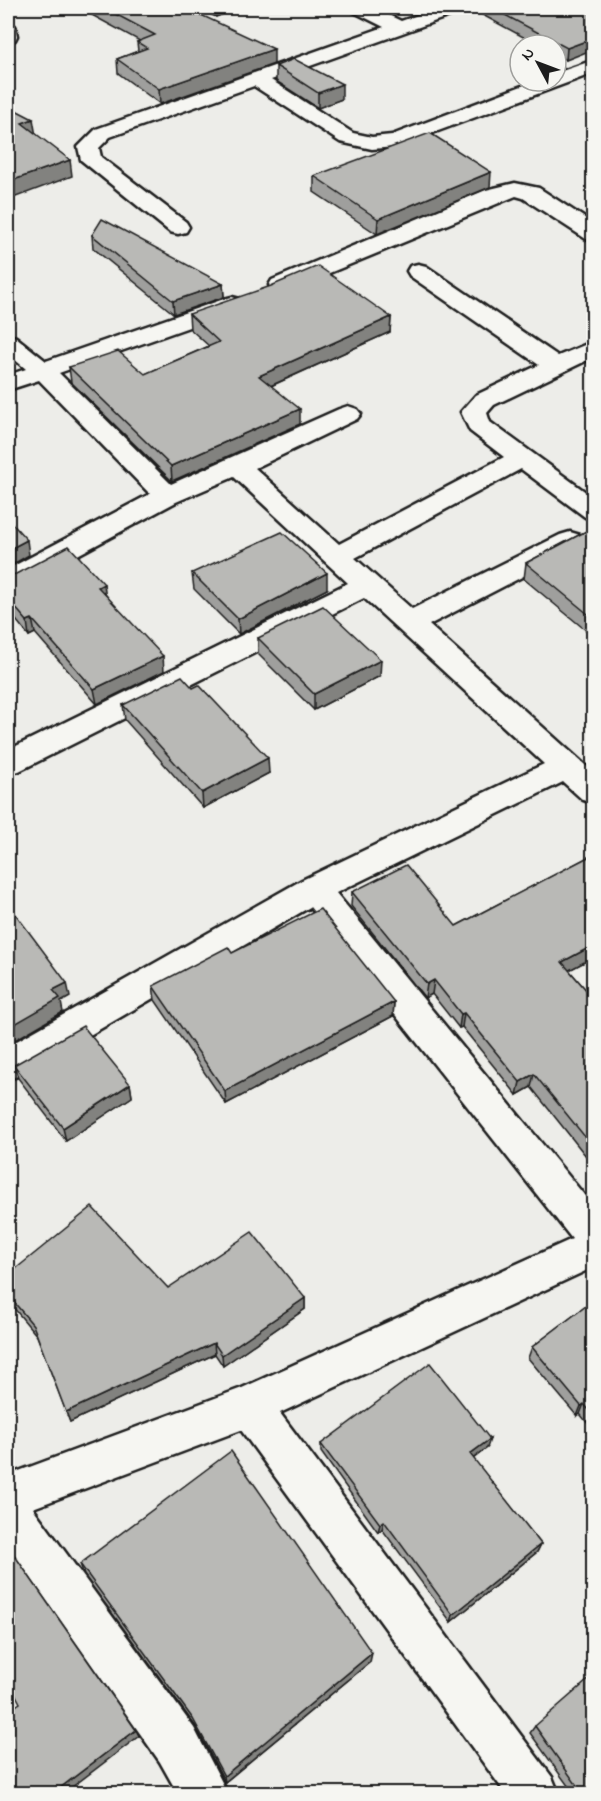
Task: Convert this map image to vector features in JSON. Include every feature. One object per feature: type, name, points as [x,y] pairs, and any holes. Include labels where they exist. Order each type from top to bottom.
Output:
[{"type":"street","points":[[361,8],[399,27]]},
{"type":"street","points":[[178,227],[91,160],[88,147],[103,133],[454,8]]},
{"type":"street","points":[[8,30],[8,36]]},
{"type":"street","points":[[568,75],[594,66]]},
{"type":"street","points":[[255,78],[347,138],[372,143],[394,141],[521,93]]},
{"type":"street","points":[[8,383],[256,296],[494,195],[515,189],[531,194],[594,234]]},
{"type":"street","points":[[418,271],[556,366]]},
{"type":"street","points":[[8,342],[42,370],[167,496]]},
{"type":"street","points":[[594,348],[485,400],[474,412],[479,426],[594,511]]},
{"type":"street","points":[[8,580],[167,496],[348,414]]},
{"type":"street","points":[[336,557],[522,458]]},
{"type":"street","points":[[237,466],[365,586],[594,792]]},
{"type":"street","points":[[408,623],[594,529]]},
{"type":"street","points":[[8,763],[365,586]]},
{"type":"street","points":[[8,1064],[314,889],[567,766]]},
{"type":"street","points":[[314,889],[594,1237]]},
{"type":"street","points":[[8,1496],[249,1406],[594,1248]]},
{"type":"street","points":[[249,1406],[535,1794]]},
{"type":"street","points":[[8,1509],[177,1745],[204,1794]]},
{"type":"building","points":[[104,8],[186,8],[274,49],[159,89],[117,59],[147,48],[137,42],[155,35]]},
{"type":"building","points":[[492,8],[580,8],[594,14],[594,38],[568,48],[568,33],[539,33]]},
{"type":"building","points":[[294,59],[342,84],[318,93],[276,66]]},
{"type":"building","points":[[8,106],[33,119],[22,123],[70,160],[8,182]]},
{"type":"building","points":[[430,133],[491,172],[378,219],[314,176]]},
{"type":"building","points":[[102,219],[223,284],[173,301],[92,235]]},
{"type":"building","points":[[318,266],[391,317],[259,376],[300,409],[171,466],[69,367],[118,351],[145,374],[219,342],[189,314],[271,286]]},
{"type":"building","points":[[8,519],[27,540],[8,550]]},
{"type":"building","points":[[594,527],[594,619],[526,563]]},
{"type":"building","points":[[282,532],[327,573],[238,619],[192,573]]},
{"type":"building","points":[[69,546],[104,584],[98,587],[163,656],[94,689],[32,619],[27,621],[8,599],[8,575],[16,574]]},
{"type":"building","points":[[323,606],[381,660],[314,694],[258,638]]},
{"type":"building","points":[[182,676],[193,688],[199,685],[268,758],[202,793],[123,705]]},
{"type":"building","points":[[594,854],[594,945],[562,962],[594,999],[594,1148],[534,1074],[520,1082],[434,980],[427,984],[352,892],[406,865],[456,926]]},
{"type":"building","points":[[8,904],[67,983],[53,990],[60,998],[8,1028]]},
{"type":"building","points":[[320,909],[394,1002],[225,1091],[153,986],[228,947],[232,953]]},
{"type":"building","points":[[83,1026],[130,1084],[63,1128],[14,1065]]},
{"type":"building","points":[[92,1207],[168,1288],[252,1232],[305,1298],[222,1355],[214,1343],[66,1412],[33,1325],[8,1295],[8,1275]]},
{"type":"building","points":[[594,1300],[594,1416],[584,1404],[581,1406],[532,1347]]},
{"type":"building","points":[[430,1363],[490,1439],[470,1454],[541,1544],[453,1615],[384,1521],[380,1524],[321,1444]]},
{"type":"building","points":[[231,1451],[372,1653],[224,1776],[193,1719],[80,1564]]},
{"type":"building","points":[[8,1546],[136,1730],[52,1794],[8,1794],[8,1711],[20,1703],[8,1680]]},
{"type":"building","points":[[594,1675],[594,1794],[583,1794],[535,1726]]}]
